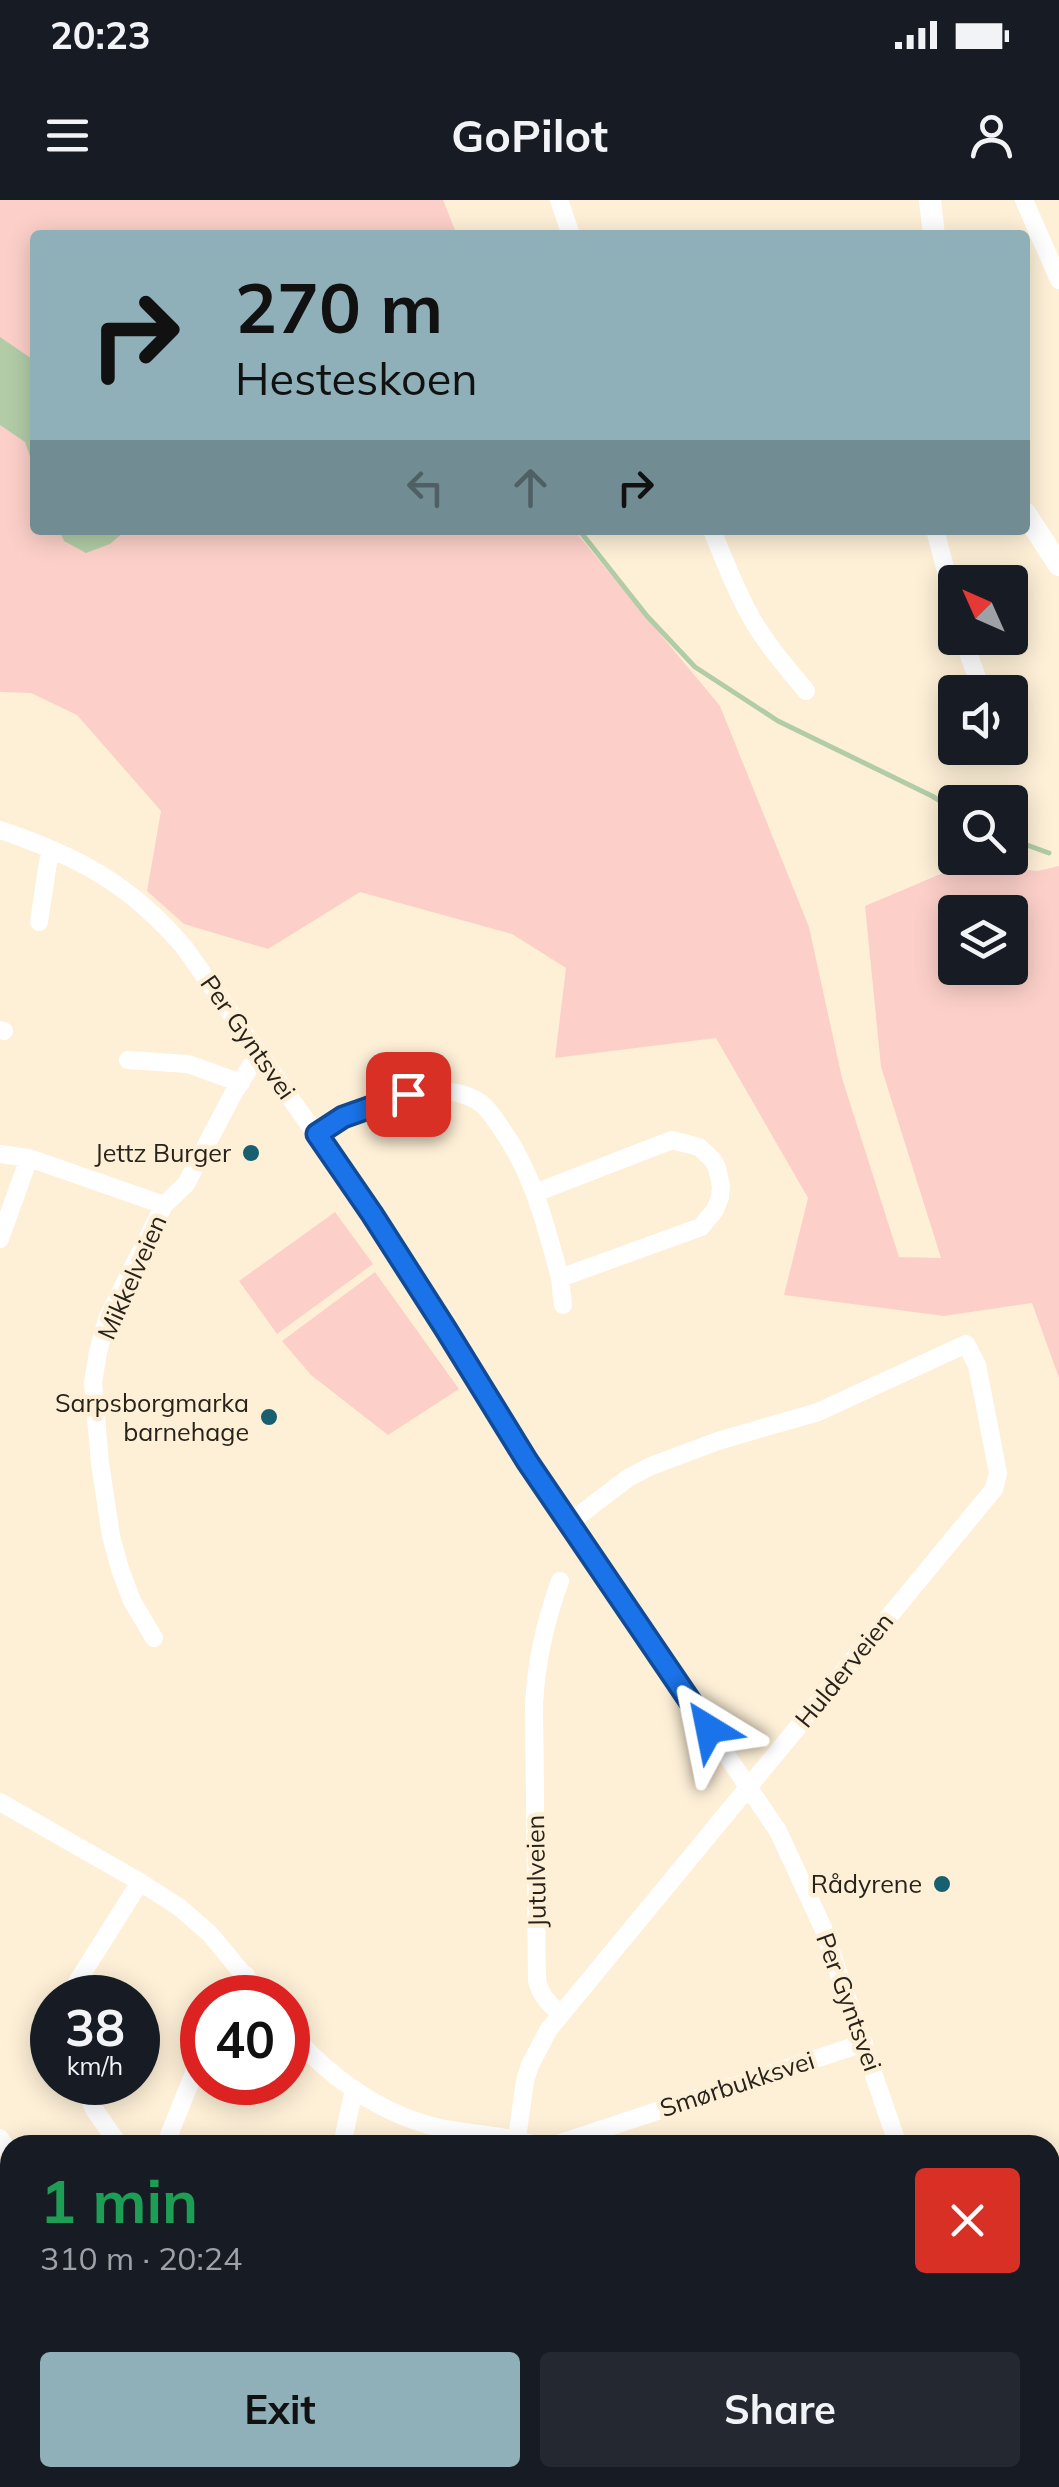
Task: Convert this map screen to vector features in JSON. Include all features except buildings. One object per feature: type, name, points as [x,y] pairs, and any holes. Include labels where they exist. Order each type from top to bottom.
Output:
[{"type":"main road","points":[[930,200],[933,230]]},
{"type":"main road","points":[[1030,521],[1059,565]]},
{"type":"street","points":[[559,200],[569,230]]},
{"type":"street","points":[[1024,200],[1059,280]]},
{"type":"street","points":[[714,535],[750,617],[806,691]]},
{"type":"street","points":[[935,535],[944,565]]},
{"type":"street","name":"Per Gyntsvei","points":[[0,830],[85,865],[125,889],[165,925],[372,1214],[527,1461],[778,1831],[823,1928],[895,2135]]},
{"type":"street","points":[[39,922],[52,850]]},
{"type":"street","name":"Mikkelveien","points":[[154,1638],[132,1601],[111,1536],[93,1383],[107,1319],[164,1205],[186,1184],[240,1083],[262,1057]]},
{"type":"street","points":[[128,1060],[188,1064],[240,1083]]},
{"type":"street","points":[[317,1134],[343,1117],[408,1094],[435,1090],[475,1099],[487,1108],[510,1141],[536,1192],[560,1278],[563,1304]]},
{"type":"street","points":[[536,1192],[672,1140],[699,1147],[713,1160],[719,1176],[716,1210],[701,1226],[560,1278]]},
{"type":"street","points":[[0,1154],[29,1158],[164,1205]]},
{"type":"street","points":[[0,1239],[29,1158]]},
{"type":"street","name":"Hulderveien","points":[[561,2014],[994,1489],[998,1473],[977,1365],[966,1344],[818,1412],[651,1466],[628,1478],[569,1523]]},
{"type":"street","name":"Jutulveien","points":[[560,1582],[536,1672],[534,1705],[537,1980],[544,1998],[561,2014]]},
{"type":"street","points":[[0,1802],[179,1907],[246,1975]]},
{"type":"street","points":[[82,1975],[140,1882]]},
{"type":"street","points":[[517,2135],[530,2065],[561,2014]]},
{"type":"street","name":"Smørbukksvei","points":[[584,2135],[864,2043]]},
{"type":"street","points":[[310,2053],[354,2090],[376,2102],[439,2128],[478,2135]]},
{"type":"street","points":[[344,2135],[354,2090]]},
{"type":"street","points":[[92,2105],[112,2135]]},
{"type":"street","points":[[169,2135],[181,2105]]},
{"type":"shaded area","points":[[0,200],[443,200],[455,230],[30,230],[30,535],[578,535],[720,706],[809,927],[842,1078],[899,1257],[941,1258],[881,1067],[865,906],[938,875],[1028,875],[1028,870],[1059,866],[1059,1378],[1032,1303],[944,1316],[784,1295],[808,1198],[716,1038],[555,1058],[566,968],[512,934],[360,892],[268,949],[184,924],[147,891],[161,811],[77,715],[31,693],[0,692]]},
{"type":"shaded area","points":[[0,337],[30,358],[30,456],[25,442],[0,425]]},
{"type":"shaded area","points":[[61,535],[120,535],[110,544],[86,553],[64,541]]},
{"type":"shaded area","points":[[335,1212],[373,1264],[277,1334],[239,1281]]},
{"type":"shaded area","points":[[375,1272],[459,1389],[388,1435],[311,1375],[282,1341]]},
{"type":"waterway","points":[[583,535],[647,616],[695,667],[778,721],[938,800]]},
{"type":"waterway","points":[[1028,845],[1049,853]]},
{"type":"place","name":"Jettz Burger","points":[[251,1153]]},
{"type":"place","name":"Sarpsborgmarka barnehage","points":[[269,1417]]},
{"type":"place","name":"Rådyrene","points":[[942,1884]]},
{"type":"route","points":[[408,1094],[343,1117],[317,1134],[464,1356],[527,1461],[709,1729]]}]
